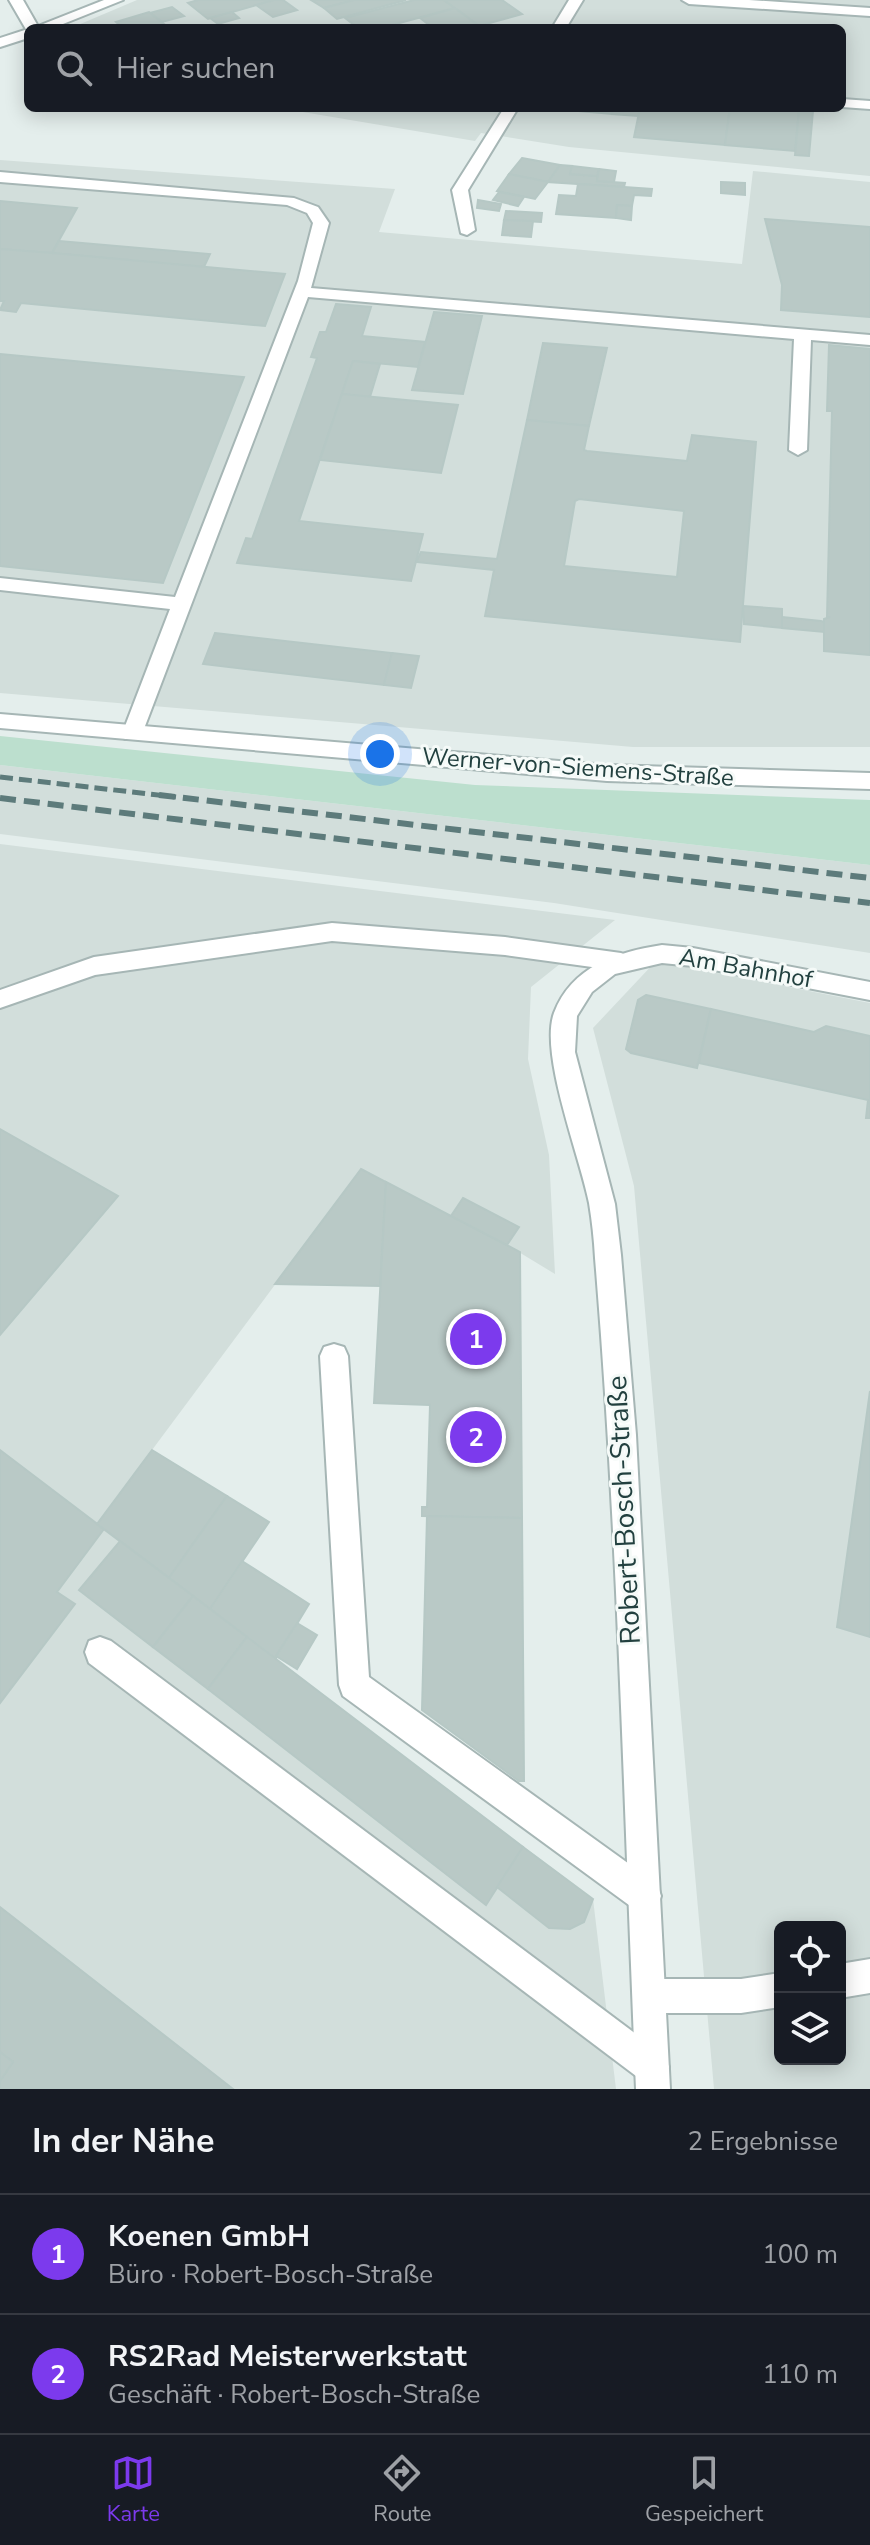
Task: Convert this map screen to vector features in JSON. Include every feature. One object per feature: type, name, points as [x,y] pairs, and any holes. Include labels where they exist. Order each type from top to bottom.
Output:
[{"type":"street","points":[[16,0],[30,24]]},
{"type":"street","points":[[51,24],[116,0]]},
{"type":"street","points":[[561,24],[576,0]]},
{"type":"street","points":[[689,0],[870,12]]},
{"type":"street","points":[[0,43],[24,34]]},
{"type":"street","points":[[846,103],[870,105]]},
{"type":"street","points":[[467,230],[460,190],[509,112]]},
{"type":"street","points":[[0,177],[274,200],[303,205],[313,210],[321,223],[301,292],[132,734]]},
{"type":"street","points":[[301,292],[870,340]]},
{"type":"street","points":[[798,450],[803,335]]},
{"type":"street","points":[[0,584],[180,604]]},
{"type":"street","name":"Werner-von-Siemens-Straße","points":[[0,721],[607,773],[870,781]]},
{"type":"street","points":[[0,999],[94,966],[332,932],[505,946],[621,962]]},
{"type":"street","name":"Am Bahnhof","points":[[621,962],[675,954],[870,991]]},
{"type":"street","name":"Robert-Bosch-Straße","points":[[621,962],[596,975],[574,997],[565,1015],[563,1052],[599,1190],[608,1255],[622,1435],[653,2078]]},
{"type":"street","points":[[334,1356],[354,1685],[645,1896]]},
{"type":"street","points":[[100,1652],[653,2078]]},
{"type":"street","points":[[846,1980],[870,1976]]},
{"type":"street","points":[[650,1996],[741,1996],[774,1991]]},
{"type":"shaded area","points":[[137,0],[870,0],[870,176],[569,147],[481,133],[475,141],[303,112],[846,112],[846,24],[80,24]]},
{"type":"shaded area","points":[[0,160],[395,189],[379,232],[742,264],[753,171],[870,182],[870,747],[633,747],[0,693]]},
{"type":"shaded area","points":[[0,765],[870,865],[870,953],[554,903],[0,834]]},
{"type":"shaded area","points":[[0,844],[615,920],[531,987],[528,1059],[549,1155],[555,1274],[507,1245],[519,1227],[463,1199],[451,1216],[361,1169],[97,1524],[593,1899],[616,2089],[0,2089]]},
{"type":"shaded area","points":[[656,961],[870,1003],[870,2089],[714,2089],[634,1186],[593,1028]]},
{"type":"green space","points":[[0,736],[475,785],[870,800],[870,865],[0,765]]},
{"type":"building","points":[[198,0],[274,0],[208,19],[188,3]]},
{"type":"building","points":[[283,0],[297,10],[273,17],[256,5]]},
{"type":"building","points":[[311,0],[354,0],[324,8]]},
{"type":"building","points":[[354,0],[406,0],[337,19],[324,8]]},
{"type":"building","points":[[414,0],[444,0],[455,8],[396,24],[353,24],[345,18]]},
{"type":"building","points":[[444,0],[502,0],[522,14],[486,24],[476,24]]},
{"type":"building","points":[[172,7],[184,16],[162,22],[150,13]]},
{"type":"building","points":[[455,8],[476,24],[428,24],[420,18]]},
{"type":"building","points":[[149,12],[164,24],[118,24],[116,22]]},
{"type":"building","points":[[232,12],[239,18],[218,24],[210,18]]},
{"type":"building","points":[[612,112],[639,112],[638,116]]},
{"type":"building","points":[[639,112],[729,112],[725,145],[634,137]]},
{"type":"building","points":[[729,112],[799,112],[795,151],[725,145]]},
{"type":"building","points":[[799,112],[813,112],[809,156],[795,155]]},
{"type":"building","points":[[522,158],[560,165],[548,182],[509,174]]},
{"type":"building","points":[[560,165],[572,166],[570,174],[597,176],[597,181],[625,183],[624,187],[548,182]]},
{"type":"building","points":[[572,166],[599,169],[597,176],[570,174]]},
{"type":"building","points":[[599,169],[616,171],[614,182],[597,181]]},
{"type":"building","points":[[509,174],[548,182],[535,199],[497,191]]},
{"type":"building","points":[[721,182],[745,183],[745,195],[721,193]]},
{"type":"building","points":[[578,184],[652,189],[651,196],[634,195],[632,206],[617,205],[616,218],[556,214],[559,195],[576,196]]},
{"type":"building","points":[[499,192],[524,197],[518,206],[493,200]]},
{"type":"building","points":[[478,200],[501,204],[499,211],[477,208]]},
{"type":"building","points":[[0,201],[77,208],[52,253],[0,249]]},
{"type":"building","points":[[617,205],[632,206],[631,220],[616,218]]},
{"type":"building","points":[[506,211],[542,213],[541,222],[504,220]]},
{"type":"building","points":[[765,219],[870,227],[870,317],[781,310],[782,285]]},
{"type":"building","points":[[504,220],[533,221],[531,237],[502,235]]},
{"type":"building","points":[[59,241],[210,254],[204,267],[52,253]]},
{"type":"building","points":[[0,249],[285,274],[265,326],[21,303],[16,312],[0,310],[4,301],[0,301]]},
{"type":"building","points":[[336,304],[371,307],[362,336],[425,342],[418,367],[353,361],[299,521],[423,534],[411,581],[237,563],[246,538],[252,539],[317,358],[311,357],[320,332],[326,332]]},
{"type":"building","points":[[434,312],[482,316],[463,394],[412,390]]},
{"type":"building","points":[[543,343],[607,348],[589,426],[527,420]]},
{"type":"building","points":[[829,345],[870,349],[870,655],[824,651],[824,619],[830,617],[827,617],[832,411],[827,411]]},
{"type":"building","points":[[0,354],[244,377],[163,583],[0,566]]},
{"type":"building","points":[[353,361],[380,364],[370,397],[342,394]]},
{"type":"building","points":[[342,394],[458,405],[441,473],[320,460]]},
{"type":"building","points":[[527,420],[589,426],[584,450],[587,451],[687,461],[692,435],[756,442],[740,642],[485,616],[494,570],[416,562],[421,552],[497,559]],"holes":[[[579,499],[684,511],[677,577],[564,566],[575,501]]]},
{"type":"building","points":[[743,606],[782,609],[782,628],[744,624]]},
{"type":"building","points":[[782,617],[824,622],[824,632],[782,628]]},
{"type":"building","points":[[215,633],[392,653],[384,685],[203,664]]},
{"type":"building","points":[[392,653],[419,656],[411,688],[384,685]]},
{"type":"building","points":[[646,995],[711,1009],[697,1068],[631,1053],[626,1049],[638,1000]]},
{"type":"building","points":[[711,1009],[814,1032],[826,1026],[870,1036],[870,1118],[866,1118],[868,1100],[699,1063]]},
{"type":"building","points":[[0,1129],[118,1196],[0,1335]]},
{"type":"building","points":[[361,1169],[386,1182],[380,1286],[275,1284]]},
{"type":"building","points":[[386,1182],[520,1252],[522,1518],[422,1516],[422,1507],[427,1507],[430,1405],[374,1403]]},
{"type":"building","points":[[463,1198],[519,1227],[507,1245],[451,1216]]},
{"type":"building","points":[[870,1391],[870,1637],[837,1627]]},
{"type":"building","points":[[0,1450],[104,1529],[57,1592],[75,1604],[0,1703]]},
{"type":"building","points":[[152,1450],[227,1496],[169,1578],[97,1524]]},
{"type":"building","points":[[227,1496],[269,1522],[210,1609],[169,1578]]},
{"type":"building","points":[[427,1516],[522,1518],[524,1781],[519,1781],[422,1710]]},
{"type":"building","points":[[120,1541],[193,1596],[153,1647],[79,1590]]},
{"type":"building","points":[[242,1561],[309,1604],[275,1660],[210,1609]]},
{"type":"building","points":[[193,1596],[247,1637],[208,1689],[153,1647]]},
{"type":"building","points":[[297,1623],[317,1635],[297,1669],[276,1656]]},
{"type":"building","points":[[247,1637],[523,1847],[486,1905],[208,1689]]},
{"type":"building","points":[[523,1847],[593,1899],[584,1922],[570,1929],[549,1928],[497,1887]]},
{"type":"building","points":[[0,1907],[233,2089],[0,2089],[0,2081],[13,2062],[0,2052]]},
{"type":"building","points":[[0,2052],[13,2062],[0,2081]]},
{"type":"railway","points":[[0,777],[176,797]]},
{"type":"railway","points":[[159,795],[870,878]]},
{"type":"railway","points":[[0,798],[870,903]]},
{"type":"place","name":"Koenen GmbH","points":[[476,1339]]},
{"type":"place","name":"RS2Rad Meisterwerkstatt","points":[[476,1437]]}]
